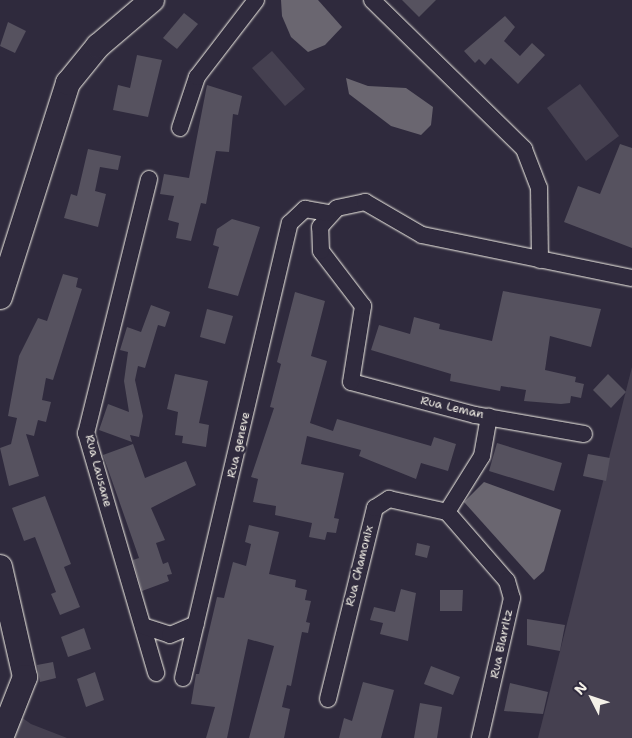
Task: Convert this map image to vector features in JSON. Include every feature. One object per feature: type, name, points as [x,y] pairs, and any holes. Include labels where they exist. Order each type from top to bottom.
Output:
[{"type":"street","points":[[0,297],[68,83],[98,46],[152,0]]},
{"type":"street","points":[[180,128],[197,77],[256,0]]},
{"type":"street","points":[[372,0],[524,149],[541,206],[540,260]]},
{"type":"street","name":"Rua Lausane","points":[[149,179],[86,433],[156,673]]},
{"type":"street","points":[[328,213],[345,204],[365,202],[422,235],[632,278]]},
{"type":"street","name":"Rua geneve","points":[[183,678],[290,223],[297,213],[311,209],[328,213]]},
{"type":"street","name":"Rua Leman","points":[[328,213],[320,227],[320,251],[363,306],[351,382],[489,417],[584,434]]},
{"type":"street","points":[[447,512],[482,456],[489,417]]},
{"type":"street","name":"Rua Chamonix","points":[[328,699],[375,508],[389,499],[447,512]]},
{"type":"street","name":"Rua Biarritz","points":[[447,512],[507,581],[512,598],[480,738]]},
{"type":"street","points":[[0,567],[25,677],[1,738]]},
{"type":"street","points":[[143,626],[170,635],[196,624]]},
{"type":"shaded area","points":[[281,0],[318,0],[342,27],[325,45],[308,52],[291,37],[282,16]]},
{"type":"shaded area","points":[[272,51],[305,89],[285,106],[252,68]]},
{"type":"shaded area","points":[[346,78],[368,86],[406,88],[433,107],[431,125],[421,135],[391,126],[349,94]]},
{"type":"shaded area","points":[[580,84],[619,136],[586,161],[547,108]]},
{"type":"shaded area","points":[[632,367],[632,738],[538,738]]},
{"type":"shaded area","points":[[484,482],[561,510],[544,571],[534,580],[464,502]]},
{"type":"shaded area","points":[[21,717],[31,724],[67,738],[9,738]]},
{"type":"building","points":[[402,0],[436,0],[419,17]]},
{"type":"building","points":[[184,13],[198,24],[177,49],[163,38]]},
{"type":"building","points":[[505,16],[515,27],[504,41],[520,56],[532,43],[545,55],[518,84],[491,58],[485,65],[479,59],[475,63],[464,51]]},
{"type":"building","points":[[8,22],[26,31],[15,53],[0,46]]},
{"type":"building","points":[[137,55],[162,60],[148,117],[113,110],[118,85],[130,88]]},
{"type":"building","points":[[207,85],[242,96],[238,115],[233,114],[229,152],[216,151],[206,204],[201,203],[191,241],[176,238],[179,223],[168,220],[174,196],[160,194],[164,174],[189,178]]},
{"type":"building","points":[[620,144],[632,148],[632,248],[564,222],[578,186],[600,194]]},
{"type":"building","points":[[88,149],[121,156],[118,170],[100,167],[95,191],[106,194],[98,227],[64,218],[71,194],[77,196]]},
{"type":"building","points":[[232,219],[260,227],[238,296],[208,288],[219,247],[213,245],[217,229]]},
{"type":"building","points":[[63,274],[78,278],[76,287],[82,289],[53,380],[46,378],[42,400],[51,402],[46,422],[38,420],[34,436],[26,434],[39,476],[9,486],[0,448],[11,444],[17,418],[8,416],[19,356],[38,318],[47,321]]},
{"type":"building","points":[[503,291],[601,309],[591,347],[550,336],[545,370],[576,377],[575,382],[584,384],[581,398],[571,396],[570,403],[561,404],[524,401],[526,390],[501,386],[500,391],[450,381],[451,374],[371,350],[379,325],[410,334],[414,317],[440,324],[439,329],[492,341]]},
{"type":"building","points":[[295,292],[325,301],[311,356],[327,361],[310,423],[333,431],[337,419],[431,446],[434,437],[456,444],[448,471],[421,463],[416,479],[359,456],[361,450],[307,436],[301,464],[344,473],[334,518],[339,519],[336,533],[327,532],[325,540],[309,537],[312,523],[275,515],[276,506],[253,502],[258,479],[251,477],[274,408],[270,407],[281,364],[277,362]]},
{"type":"building","points":[[151,305],[170,312],[165,327],[158,325],[145,368],[138,366],[135,380],[143,416],[139,437],[130,435],[132,442],[99,430],[108,404],[129,412],[124,381],[128,352],[120,350],[127,327],[141,332]]},
{"type":"building","points":[[207,309],[233,316],[225,344],[200,337]]},
{"type":"building","points":[[175,374],[208,381],[199,423],[209,425],[206,447],[182,443],[183,436],[175,435],[178,412],[167,409]]},
{"type":"building","points":[[608,374],[626,392],[611,408],[593,390]]},
{"type":"building","points":[[497,443],[562,463],[554,491],[489,471]]},
{"type":"building","points":[[133,444],[145,478],[186,461],[196,485],[151,508],[165,540],[156,543],[163,564],[168,562],[172,574],[167,575],[169,581],[142,591],[133,560],[139,558],[103,455]]},
{"type":"building","points":[[588,454],[610,458],[606,481],[583,476]]},
{"type":"building","points":[[45,496],[71,564],[64,567],[80,607],[60,615],[51,594],[56,592],[35,537],[24,541],[12,508]]},
{"type":"building","points":[[249,525],[279,532],[269,574],[296,580],[295,587],[307,590],[305,600],[311,601],[306,622],[310,623],[308,633],[302,632],[291,686],[287,685],[282,707],[290,709],[284,738],[249,738],[274,646],[248,639],[227,738],[206,738],[215,707],[191,704],[196,674],[199,674],[217,597],[224,598],[233,562],[246,566],[251,544],[245,542]]},
{"type":"building","points":[[417,543],[430,546],[427,558],[415,555]]},
{"type":"building","points":[[401,589],[416,593],[408,641],[380,634],[383,623],[370,620],[374,607],[395,612]]},
{"type":"building","points":[[440,590],[463,590],[462,611],[440,611]]},
{"type":"building","points":[[527,619],[565,625],[560,651],[527,645]]},
{"type":"building","points":[[84,628],[91,649],[68,657],[61,637]]},
{"type":"building","points":[[53,662],[56,678],[40,682],[37,665]]},
{"type":"building","points":[[431,666],[460,677],[453,695],[424,684]]},
{"type":"building","points":[[95,672],[104,700],[86,707],[77,679]]},
{"type":"building","points":[[363,682],[394,690],[381,738],[339,738],[344,718],[352,721]]},
{"type":"building","points":[[510,683],[548,692],[543,714],[504,711]]},
{"type":"building","points":[[420,703],[442,707],[437,738],[414,738]]}]
